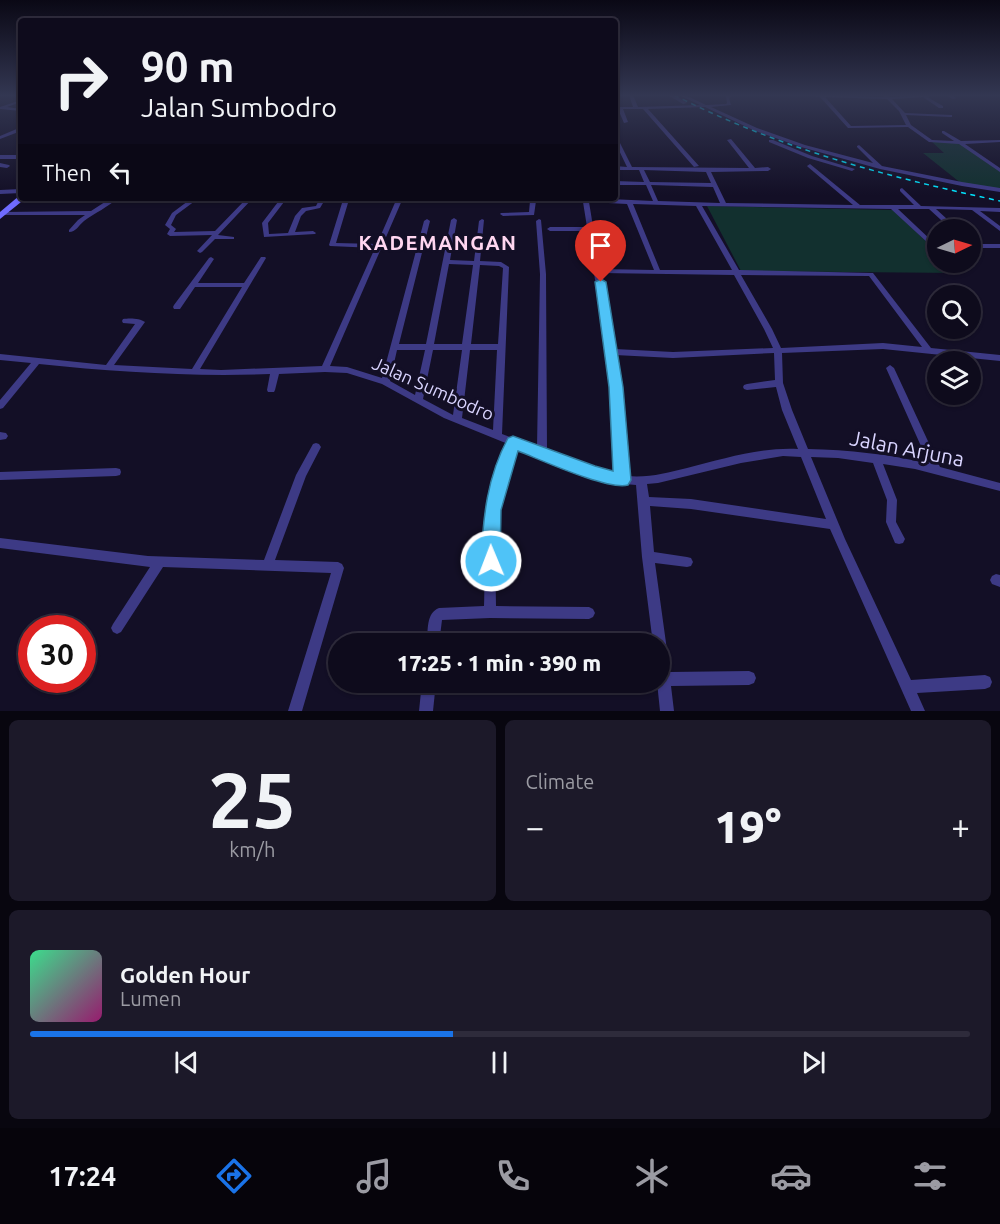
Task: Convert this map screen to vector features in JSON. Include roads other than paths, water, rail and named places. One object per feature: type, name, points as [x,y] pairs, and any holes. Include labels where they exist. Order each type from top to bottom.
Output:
[{"type":"main road","points":[[1,215],[18,201]]},
{"type":"street","points":[[662,128],[696,166]]},
{"type":"street","points":[[742,128],[792,150],[852,169]]},
{"type":"street","points":[[757,128],[785,140],[881,167],[1000,190]]},
{"type":"street","points":[[912,128],[931,141],[962,143],[1000,141]]},
{"type":"street","points":[[0,138],[18,130]]},
{"type":"street","points":[[944,132],[1000,170]]},
{"type":"street","points":[[7,136],[18,136]]},
{"type":"street","points":[[729,141],[753,169]]},
{"type":"street","points":[[618,143],[630,168]]},
{"type":"street","points":[[859,146],[881,167]]},
{"type":"street","points":[[1,157],[18,157]]},
{"type":"street","points":[[810,166],[858,206]]},
{"type":"street","points":[[618,168],[768,169]]},
{"type":"street","points":[[707,168],[724,204]]},
{"type":"street","points":[[642,169],[656,202]]},
{"type":"street","points":[[618,183],[715,185]]},
{"type":"street","points":[[0,186],[18,189]]},
{"type":"street","points":[[0,192],[18,189]]},
{"type":"street","points":[[902,190],[920,207]]},
{"type":"street","points":[[71,231],[90,213],[110,201]]},
{"type":"street","points":[[192,201],[174,214],[168,225],[173,229],[170,234],[214,235],[232,238]]},
{"type":"street","points":[[200,251],[247,201]]},
{"type":"street","points":[[282,201],[265,223],[264,235],[269,237],[313,233]]},
{"type":"street","points":[[291,234],[298,216],[304,209],[318,207],[321,201]]},
{"type":"street","points":[[325,369],[399,201]]},
{"type":"street","points":[[503,214],[532,214],[531,201]]},
{"type":"street","points":[[585,201],[611,352],[622,480]]},
{"type":"street","points":[[614,201],[1000,210]]},
{"type":"street","points":[[629,202],[658,272]]},
{"type":"street","points":[[345,203],[332,244],[380,246]]},
{"type":"street","points":[[698,204],[778,351],[779,383],[787,410],[834,525],[918,711]]},
{"type":"street","points":[[893,207],[927,239]]},
{"type":"street","points":[[930,207],[944,219]]},
{"type":"street","points":[[973,209],[1000,229]]},
{"type":"street","points":[[1,215],[90,213]]},
{"type":"street","points":[[419,399],[454,220]]},
{"type":"street","points":[[385,382],[396,347],[427,221]]},
{"type":"street","points":[[458,420],[482,221]]},
{"type":"street","points":[[539,221],[543,274],[542,453]]},
{"type":"street","points":[[550,229],[591,229]]},
{"type":"street","points":[[981,245],[1000,246]]},
{"type":"street","points":[[194,372],[263,258]]},
{"type":"street","points":[[177,307],[212,260]]},
{"type":"street","points":[[447,262],[506,267],[497,435]]},
{"type":"street","points":[[599,271],[871,274],[929,351]]},
{"type":"street","points":[[193,285],[247,285]]},
{"type":"street","points":[[108,368],[141,322],[126,321]]},
{"type":"street","points":[[611,352],[673,355],[852,346],[929,351]]},
{"type":"street","points":[[396,347],[502,347]]},
{"type":"street","points":[[981,356],[1000,358]]},
{"type":"street","name":"Jalan Sumbodro","points":[[0,357],[108,368],[194,372],[347,370],[385,382],[458,420],[594,473],[622,480],[658,479],[761,454],[806,452]]},
{"type":"street","points":[[0,406],[36,362]]},
{"type":"street","points":[[890,368],[936,469]]},
{"type":"street","points":[[271,390],[275,370]]},
{"type":"street","points":[[747,387],[779,383]]},
{"type":"street","points":[[490,612],[493,510],[506,458],[513,442]]},
{"type":"street","points":[[268,565],[301,475],[316,447]]},
{"type":"street","name":"Jalan Arjuna","points":[[806,452],[876,459],[936,469],[1000,487]]},
{"type":"street","points":[[876,459],[892,500],[891,522],[899,538]]},
{"type":"street","points":[[0,476],[116,472]]},
{"type":"street","points":[[641,481],[658,633]]},
{"type":"street","points":[[644,501],[691,504],[834,525]]},
{"type":"street","points":[[0,543],[160,561],[338,568],[296,711]]},
{"type":"street","points":[[648,557],[687,562]]},
{"type":"street","points":[[117,628],[160,561]]},
{"type":"street","points":[[434,633],[436,616],[439,614],[490,612],[588,614]]},
{"type":"street","points":[[670,680],[749,678]]},
{"type":"street","points":[[908,687],[986,682]]},
{"type":"street","points":[[426,711],[428,693]]},
{"type":"street","points":[[665,693],[667,711]]},
{"type":"railway","points":[[747,128],[794,146],[874,171],[1000,201]]},
{"type":"district","name":"KADEMANGAN","points":[[438,243]]}]
